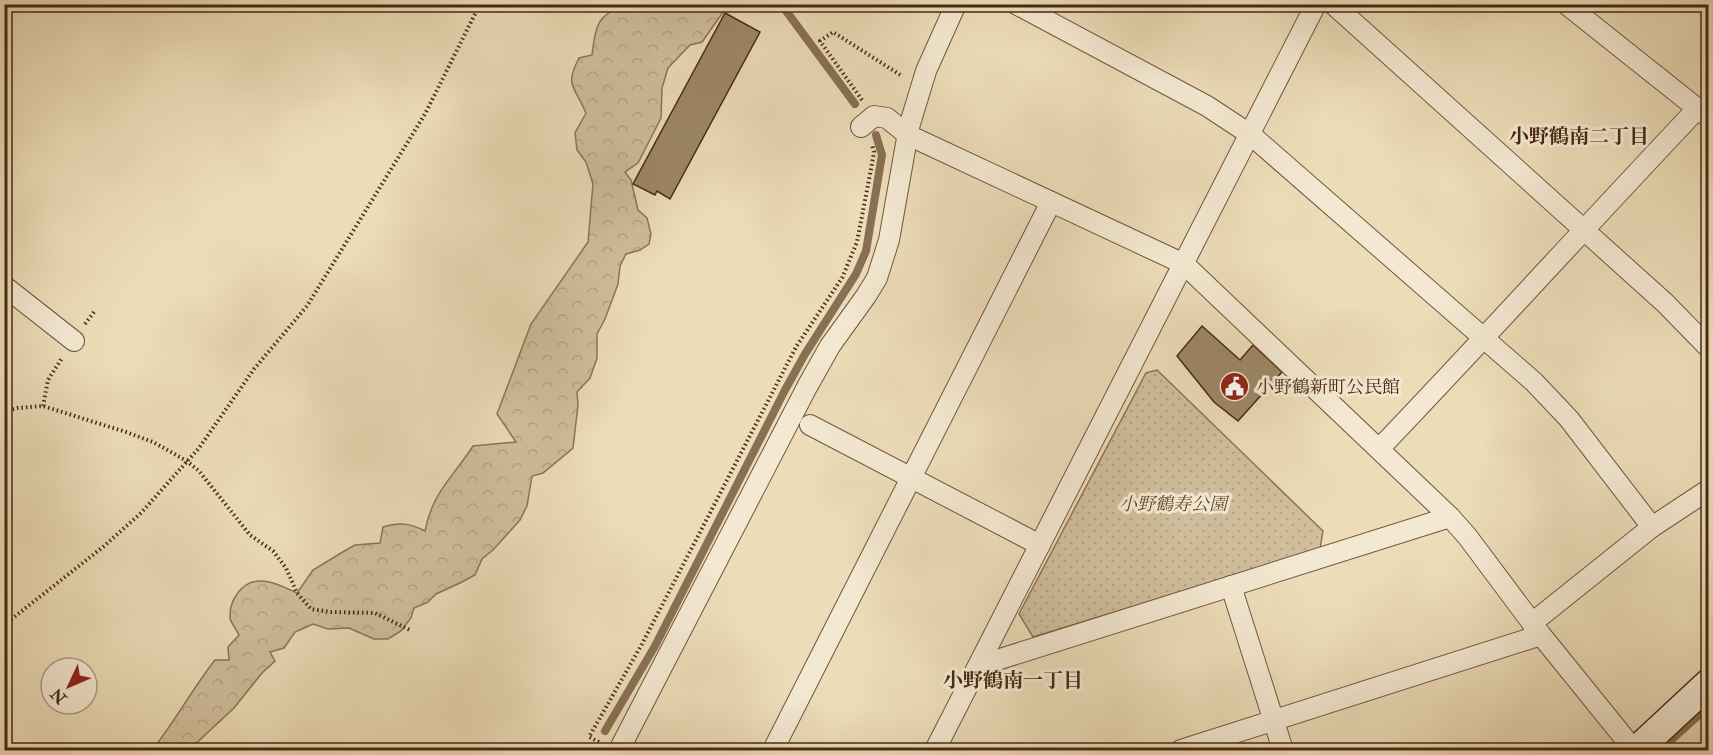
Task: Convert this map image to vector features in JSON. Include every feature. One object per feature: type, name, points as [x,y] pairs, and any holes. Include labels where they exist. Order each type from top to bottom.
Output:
[{"type":"street","points":[[619,750],[807,387],[830,346],[877,278],[889,240],[908,135],[920,88],[956,4]]},
{"type":"street","points":[[1016,4],[1207,106],[1251,135],[1533,382],[1569,419],[1652,527]]},
{"type":"street","points":[[935,750],[1316,4]]},
{"type":"street","points":[[1334,4],[1665,303],[1708,347]]},
{"type":"street","points":[[1379,449],[1484,339],[1582,230],[1703,113],[1566,4]]},
{"type":"street","points":[[867,122],[887,118],[908,135],[1184,264],[1450,517],[1537,629],[1636,750],[1708,684]]},
{"type":"street","points":[[773,750],[1051,202]]},
{"type":"street","points":[[4,286],[74,341]]},
{"type":"street","points":[[810,425],[1040,545]]},
{"type":"street","points":[[1181,750],[1274,722],[1537,629],[1652,527],[1708,490]]},
{"type":"street","points":[[978,666],[1450,517]]},
{"type":"street","points":[[1231,586],[1283,750]]},
{"type":"path","points":[[4,625],[103,547],[141,513],[188,462],[254,369],[308,306],[425,114],[480,4]]},
{"type":"path","points":[[589,737],[642,644],[796,346],[842,278],[857,242],[874,152],[867,122],[820,41],[833,32],[920,88]]},
{"type":"path","points":[[4,412],[36,406],[57,409],[153,442],[188,462],[227,503],[250,535],[273,551],[286,568],[297,593],[311,609],[375,613],[411,630]]},
{"type":"green space","points":[[624,5],[728,5],[702,42],[690,45],[668,68],[662,88],[661,118],[638,163],[625,172],[631,180],[638,210],[647,218],[651,234],[649,244],[640,250],[626,254],[620,266],[618,284],[597,334],[597,358],[590,378],[577,392],[578,405],[573,448],[543,473],[532,476],[527,506],[520,520],[482,559],[475,575],[436,594],[428,602],[414,608],[411,618],[401,631],[388,639],[374,639],[349,628],[328,629],[313,624],[295,632],[284,648],[270,652],[275,661],[262,673],[234,708],[189,750],[152,750],[215,660],[229,660],[228,647],[239,635],[230,618],[230,611],[234,598],[242,588],[254,582],[265,581],[297,593],[313,570],[341,553],[355,545],[380,543],[383,527],[404,524],[425,531],[438,496],[473,446],[516,442],[497,414],[531,324],[588,242],[593,184],[586,162],[577,150],[575,133],[586,113],[573,86],[572,75],[579,58],[592,55],[599,23],[608,13]]},
{"type":"green space","name":"小野鶴寿公園","points":[[1157,370],[1323,531],[1320,549],[1033,637],[1019,614],[1146,373]]},
{"type":"building","points":[[725,13],[760,32],[670,199],[657,191],[655,195],[633,184]]},
{"type":"building","name":"小野鶴新町公民館","points":[[1202,326],[1240,360],[1253,345],[1282,372],[1238,421],[1214,402],[1177,356]]},
{"type":"waterway","points":[[781,4],[855,104]]},
{"type":"waterway","points":[[605,731],[655,646],[785,390],[856,274],[866,251],[882,155],[876,135]]},
{"type":"waterway","points":[[1660,750],[1708,707]]},
{"type":"place","name":"小野鶴新町公民館","points":[[1235,387]]},
{"type":"district","name":"小野鶴南二丁目","points":[[1579,136]]},
{"type":"district","name":"小野鶴南一丁目","points":[[1013,680]]}]
